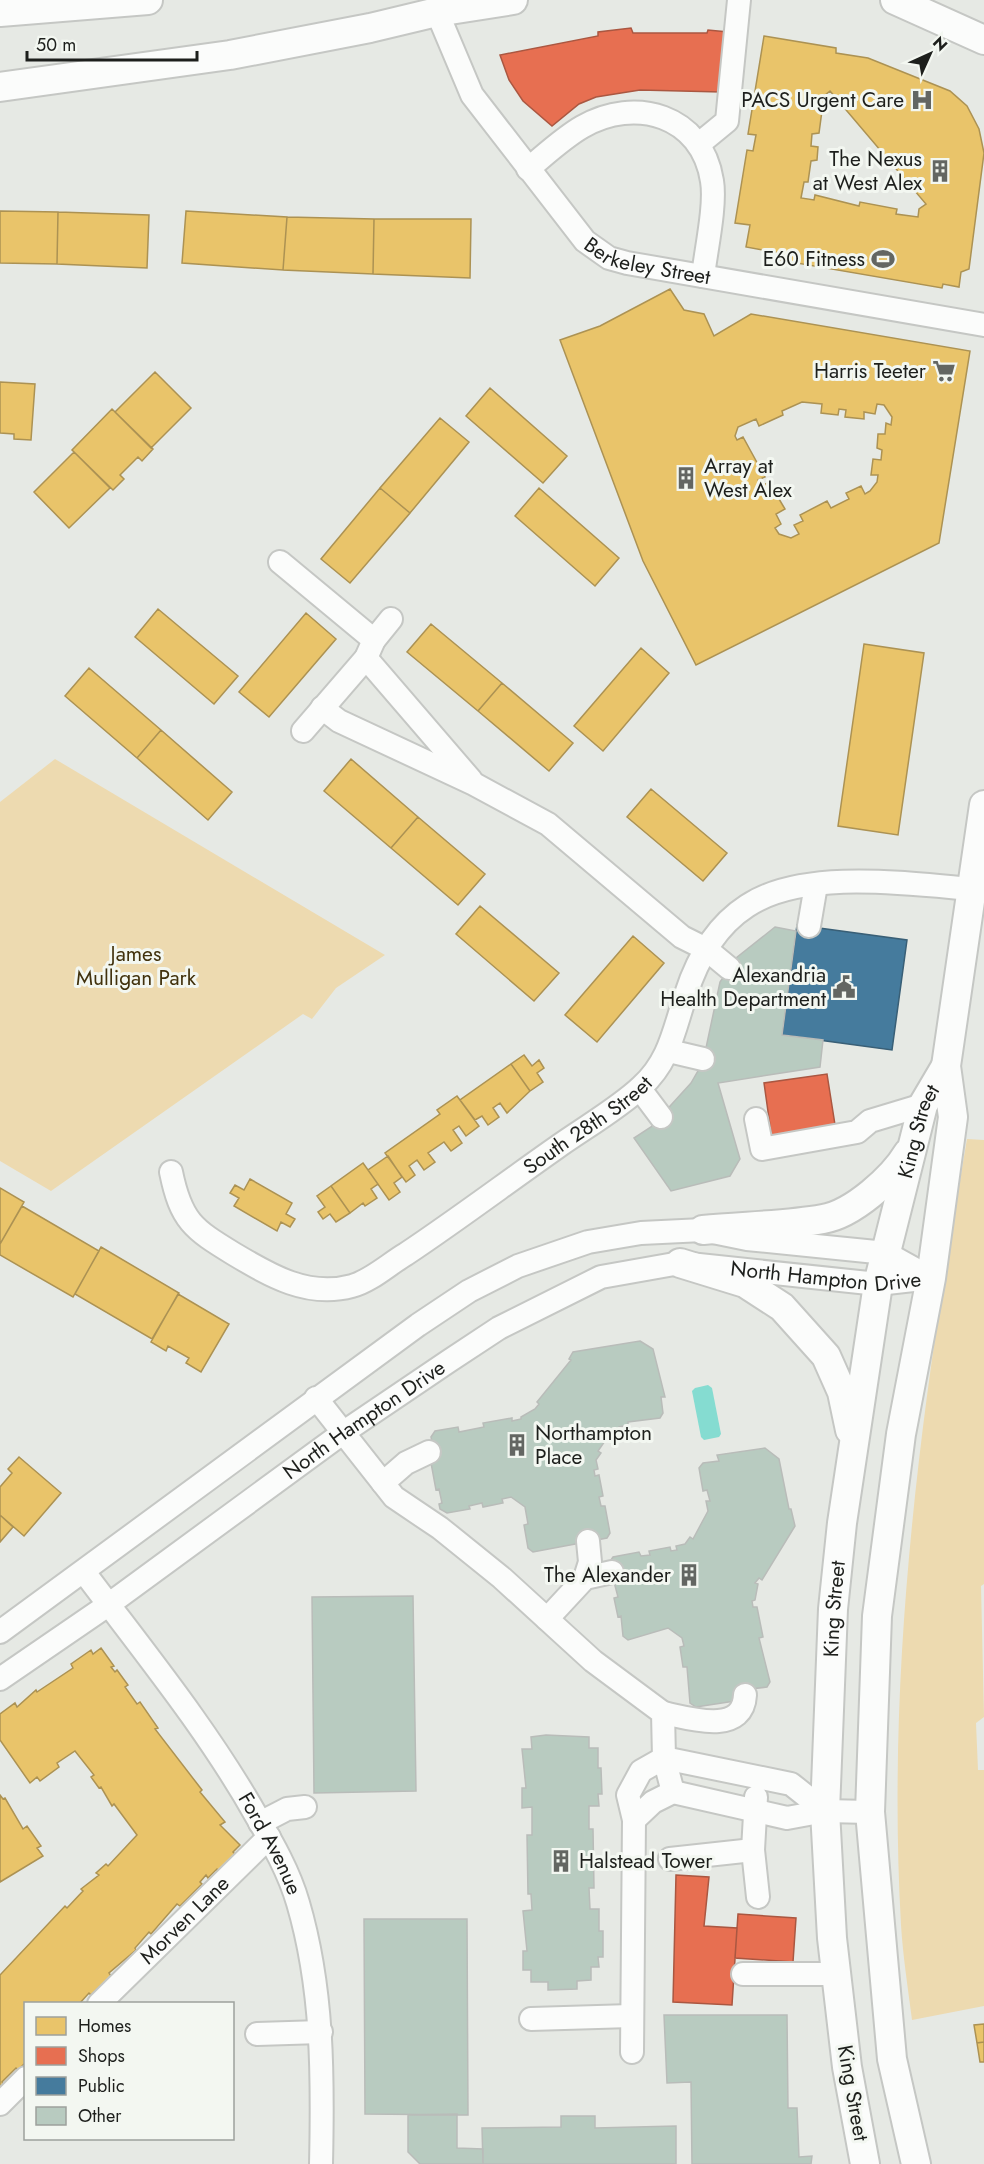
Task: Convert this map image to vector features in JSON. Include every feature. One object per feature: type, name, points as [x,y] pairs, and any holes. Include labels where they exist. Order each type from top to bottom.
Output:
[{"type":"main road","points":[[0,12],[148,0]]},
{"type":"main road","points":[[0,87],[230,55],[370,28],[438,6],[513,0]]},
{"type":"main road","points":[[895,0],[984,40]]},
{"type":"main road","name":"King Street","points":[[916,2164],[892,2059],[870,1812],[877,1616],[901,1434],[931,1278],[953,1117],[946,1066],[978,889],[984,805]]},
{"type":"main road","name":"King Street","points":[[865,2164],[847,2067],[836,1974],[825,1810],[833,1609],[878,1284],[923,1105],[946,1066]]},
{"type":"main road","points":[[703,1230],[825,1219],[856,1204],[879,1186],[901,1165],[914,1143]]},
{"type":"main road","points":[[680,1263],[744,1283],[782,1307],[806,1332],[826,1356],[842,1392],[854,1450]]},
{"type":"street","points":[[699,144],[727,121],[739,0]]},
{"type":"street","name":"Berkeley Street","points":[[438,6],[472,95],[585,241],[597,251],[627,263],[984,325]]},
{"type":"street","points":[[528,169],[581,127],[601,118],[630,111],[668,118],[699,144],[709,165],[713,184],[703,276]]},
{"type":"street","points":[[280,562],[370,649],[474,784]]},
{"type":"street","points":[[303,731],[392,619]]},
{"type":"street","points":[[322,708],[339,721],[474,784],[548,824],[682,938],[706,949],[729,968]]},
{"type":"street","name":"South 28th Street","points":[[171,1172],[177,1201],[195,1229],[207,1238],[257,1268],[299,1287],[326,1289],[353,1286],[423,1242],[640,1089],[669,1051],[685,995],[706,949],[724,924],[749,904],[788,888],[816,885],[878,882],[978,889]]},
{"type":"street","points":[[809,926],[816,885]]},
{"type":"street","points":[[669,1051],[703,1059]]},
{"type":"street","points":[[640,1089],[661,1117]]},
{"type":"street","points":[[756,1119],[762,1149],[857,1132],[870,1121],[923,1105]]},
{"type":"street","name":"North Hampton Drive","points":[[0,1632],[316,1398],[469,1291],[518,1266],[588,1242],[641,1233],[703,1230],[747,1239],[886,1253],[931,1278]]},
{"type":"street","name":"North Hampton Drive","points":[[0,1679],[108,1605],[344,1432],[465,1350],[549,1302],[600,1277],[680,1263],[878,1284],[931,1278]]},
{"type":"street","points":[[316,1398],[394,1497],[440,1528],[593,1661],[663,1713],[715,1723],[735,1716],[745,1704],[745,1695]]},
{"type":"street","points":[[383,1483],[406,1463],[429,1452]]},
{"type":"street","points":[[547,1619],[585,1578],[590,1562],[588,1541]]},
{"type":"street","name":"Ford Avenue","points":[[84,1572],[128,1628],[234,1777],[265,1830],[298,1903],[316,1982],[321,2032],[321,2164]]},
{"type":"street","points":[[585,1578],[612,1572]]},
{"type":"street","points":[[663,1713],[664,1758],[673,1792]]},
{"type":"street","points":[[632,2052],[634,1820],[628,1795],[642,1771],[664,1758],[791,1784],[825,1810]]},
{"type":"street","points":[[758,1897],[753,1850],[753,1810],[759,1778]]},
{"type":"street","points":[[634,1820],[653,1802],[673,1792],[787,1818],[825,1810],[870,1812]]},
{"type":"street","name":"Morven Lane","points":[[101,2002],[199,1894],[265,1830],[287,1809],[305,1807]]},
{"type":"street","points":[[670,1859],[753,1850]]},
{"type":"street","points":[[743,1974],[836,1974]]},
{"type":"street","points":[[531,2019],[631,2016]]},
{"type":"street","points":[[257,2034],[321,2032]]},
{"type":"street","points":[[2,2098],[24,2080]]},
{"type":"green space","name":"James Mulligan Park","points":[[55,759],[385,955],[336,988],[312,1019],[303,1014],[51,1191],[0,1161],[0,802]]},
{"type":"green space","points":[[967,1139],[984,1140],[984,1584],[981,1586],[984,1717],[976,1723],[978,1770],[984,1770],[984,2006],[912,2020],[901,1925],[898,1826],[903,1629],[922,1432]]},
{"type":"water","points":[[708,1385],[712,1388],[721,1434],[719,1437],[704,1440],[701,1437],[692,1391]]},
{"type":"building: Homes","name":"The Nexus at West Alex","points":[[764,36],[836,48],[836,53],[868,58],[950,91],[967,106],[979,129],[984,153],[969,269],[961,272],[959,287],[943,284],[942,288],[779,260],[780,253],[746,247],[750,225],[735,223],[747,150],[753,151],[756,135],[748,134]],"holes":[[[830,91],[926,204],[919,209],[918,217],[896,214],[897,209],[860,202],[859,206],[815,195],[814,200],[801,198],[804,182],[808,182],[811,161],[817,160],[818,147],[811,146],[812,134],[819,133],[824,96]]]},
{"type":"building: Homes","points":[[0,211],[58,212],[57,264],[0,263]]},
{"type":"building: Homes","points":[[186,211],[287,217],[283,270],[182,263]]},
{"type":"building: Homes","points":[[58,212],[149,215],[147,268],[57,264]]},
{"type":"building: Homes","points":[[287,217],[374,219],[373,274],[283,270]]},
{"type":"building: Homes","points":[[374,219],[471,219],[470,278],[373,274]]},
{"type":"building: Homes","name":"Array at West Alex","points":[[670,289],[684,310],[704,314],[714,336],[751,314],[970,351],[939,543],[696,665],[643,561],[560,340],[600,326]],"holes":[[[802,402],[822,404],[821,413],[838,415],[839,409],[846,410],[845,417],[864,419],[864,412],[875,414],[877,404],[884,405],[892,417],[891,425],[886,423],[885,434],[878,434],[877,448],[882,450],[881,460],[873,459],[871,475],[878,475],[877,482],[870,491],[865,494],[861,486],[846,493],[849,499],[831,508],[827,501],[800,515],[803,521],[794,525],[799,534],[791,538],[779,534],[775,528],[781,524],[776,514],[785,509],[769,482],[762,486],[758,480],[765,477],[743,437],[737,440],[735,436],[738,427],[756,419],[759,426],[783,415],[782,411]]]},
{"type":"building: Homes","points":[[155,372],[191,408],[151,448],[115,412]]},
{"type":"building: Homes","points":[[0,382],[35,384],[31,440],[14,439],[14,434],[0,433]]},
{"type":"building: Homes","points":[[490,388],[567,456],[543,483],[466,416]]},
{"type":"building: Homes","points":[[112,409],[153,449],[142,461],[138,457],[120,475],[124,479],[113,490],[72,450]]},
{"type":"building: Homes","points":[[440,418],[469,442],[410,513],[380,488]]},
{"type":"building: Homes","points":[[74,452],[110,488],[69,528],[34,492]]},
{"type":"building: Homes","points":[[380,488],[410,513],[350,583],[321,559]]},
{"type":"building: Homes","points":[[539,488],[619,558],[595,586],[515,516]]},
{"type":"building: Homes","points":[[158,609],[238,676],[214,704],[135,637]]},
{"type":"building: Homes","points":[[306,613],[336,639],[269,717],[239,692]]},
{"type":"building: Homes","points":[[431,624],[502,683],[478,711],[407,652]]},
{"type":"building: Homes","points":[[864,644],[924,653],[898,835],[838,826]]},
{"type":"building: Homes","points":[[641,648],[669,673],[603,751],[574,726]]},
{"type":"building: Homes","points":[[89,668],[161,730],[137,758],[65,696]]},
{"type":"building: Homes","points":[[502,683],[573,743],[549,771],[478,711]]},
{"type":"building: Homes","points":[[161,730],[232,792],[208,820],[137,758]]},
{"type":"building: Homes","points":[[351,759],[418,817],[391,848],[324,791]]},
{"type":"building: Homes","points":[[651,789],[727,853],[703,881],[627,817]]},
{"type":"building: Homes","points":[[418,817],[485,874],[458,905],[391,848]]},
{"type":"building: Homes","points":[[480,906],[559,973],[534,1001],[456,934]]},
{"type":"building: Homes","points":[[633,936],[664,963],[597,1042],[565,1015]]},
{"type":"building: Homes","points":[[524,1055],[532,1066],[539,1060],[544,1068],[537,1073],[543,1082],[530,1091],[511,1064]]},
{"type":"building: Homes","points":[[511,1064],[530,1091],[507,1113],[500,1103],[493,1108],[499,1117],[488,1125],[482,1116],[475,1120],[460,1100]]},
{"type":"building: Homes","points":[[457,1096],[479,1126],[466,1136],[459,1126],[453,1130],[462,1143],[451,1151],[444,1142],[428,1153],[435,1162],[424,1170],[417,1160],[409,1166],[415,1175],[406,1182],[385,1153],[440,1114],[437,1110]]},
{"type":"building: Homes","points":[[388,1156],[402,1177],[394,1183],[400,1192],[389,1200],[368,1170]]},
{"type":"building: Homes","points":[[363,1163],[378,1184],[371,1189],[377,1198],[365,1206],[363,1203],[350,1213],[331,1186]]},
{"type":"building: Homes","points":[[250,1179],[292,1203],[286,1214],[295,1219],[290,1227],[281,1222],[277,1231],[234,1206],[239,1198],[230,1193],[235,1185],[244,1190]]},
{"type":"building: Homes","points":[[331,1186],[350,1213],[336,1222],[330,1214],[323,1219],[318,1212],[325,1207],[317,1196]]},
{"type":"building: Homes","points":[[0,1188],[24,1202],[0,1244]]},
{"type":"building: Homes","points":[[22,1206],[99,1251],[73,1297],[0,1255],[0,1244]]},
{"type":"building: Homes","points":[[101,1247],[179,1293],[152,1339],[75,1294]]},
{"type":"building: Homes","points":[[178,1294],[229,1324],[201,1372],[186,1363],[189,1358],[168,1346],[166,1351],[151,1342]]},
{"type":"building: Homes","points":[[19,1457],[61,1493],[24,1536],[0,1515],[0,1487],[12,1473],[8,1469]]},
{"type":"building: Homes","points":[[0,1515],[13,1527],[0,1542]]},
{"type":"building: Homes","points":[[101,1648],[114,1666],[111,1667],[115,1672],[117,1670],[128,1685],[125,1687],[137,1704],[140,1702],[158,1728],[155,1729],[202,1790],[200,1792],[225,1822],[220,1825],[240,1845],[233,1852],[236,1855],[220,1872],[217,1869],[208,1878],[206,1875],[200,1882],[202,1884],[180,1906],[177,1904],[151,1934],[149,1932],[135,1948],[136,1950],[109,1973],[111,1976],[91,1995],[89,1993],[81,2002],[24,2002],[24,2064],[18,2070],[16,2068],[0,2087],[0,1975],[65,1906],[67,1908],[83,1891],[81,1889],[99,1875],[96,1873],[106,1864],[108,1866],[137,1835],[114,1804],[112,1806],[101,1787],[99,1788],[91,1777],[94,1775],[75,1751],[57,1763],[59,1767],[40,1781],[37,1777],[30,1783],[0,1740],[0,1714],[15,1703],[17,1707],[36,1690],[37,1692],[73,1668],[71,1664],[91,1650],[93,1654]]},
{"type":"building: Homes","points":[[0,1795],[3,1799],[5,1798],[23,1829],[27,1826],[41,1846],[37,1848],[43,1856],[0,1882]]},
{"type":"building: Homes","points":[[984,2024],[984,2042],[977,2043],[974,2025]]},
{"type":"building: Homes","points":[[984,2042],[984,2062],[980,2062],[977,2043]]},
{"type":"building: Shops","points":[[631,28],[633,33],[707,33],[708,30],[728,32],[721,92],[640,90],[596,97],[579,104],[552,126],[523,101],[509,80],[500,55],[598,36],[598,32]]},
{"type":"building: Shops","points":[[827,1074],[836,1131],[772,1140],[764,1083]]},
{"type":"building: Shops","points":[[676,1875],[709,1877],[704,1926],[737,1928],[732,2005],[673,2002]]},
{"type":"building: Shops","points":[[738,1914],[796,1918],[793,1962],[735,1958]]},
{"type":"building: Public","name":"Alexandria Health Department","points":[[797,925],[907,940],[892,1050],[782,1035]]},
{"type":"building: Other","points":[[775,927],[796,931],[782,1035],[823,1040],[820,1067],[718,1083],[740,1159],[730,1176],[671,1191],[634,1138],[651,1127],[691,1083],[703,1062],[720,982],[736,958]]},
{"type":"building: Other","name":"Northampton Place","points":[[640,1341],[653,1349],[665,1397],[661,1397],[663,1413],[660,1418],[628,1422],[628,1425],[619,1427],[598,1451],[601,1453],[596,1460],[598,1469],[594,1470],[595,1476],[599,1475],[603,1496],[599,1497],[601,1506],[605,1506],[610,1533],[607,1538],[533,1552],[528,1548],[524,1525],[528,1524],[525,1507],[511,1497],[502,1499],[503,1503],[483,1507],[482,1503],[469,1506],[470,1509],[447,1513],[440,1509],[439,1504],[442,1503],[439,1489],[436,1490],[429,1452],[434,1452],[431,1437],[435,1431],[458,1427],[459,1432],[484,1427],[483,1423],[512,1418],[512,1421],[521,1419],[539,1404],[537,1402],[571,1360],[569,1359],[573,1352]]},
{"type":"building: Other","name":"The Alexander","points":[[765,1448],[779,1459],[789,1509],[791,1509],[795,1526],[762,1580],[759,1578],[755,1583],[758,1584],[755,1600],[752,1601],[753,1607],[757,1607],[763,1637],[759,1638],[770,1682],[767,1687],[751,1689],[735,1701],[696,1707],[690,1703],[687,1667],[683,1667],[680,1647],[684,1646],[682,1638],[668,1628],[628,1640],[623,1636],[621,1616],[618,1617],[614,1598],[618,1597],[609,1563],[613,1557],[639,1552],[641,1556],[650,1555],[649,1551],[670,1547],[671,1551],[677,1550],[676,1546],[685,1544],[690,1537],[693,1539],[708,1511],[706,1501],[710,1501],[707,1490],[703,1491],[699,1468],[703,1463],[719,1461],[717,1455]]},
{"type":"building: Other","points":[[413,1596],[416,1791],[314,1793],[312,1597]]},
{"type":"building: Other","name":"Halstead Tower","points":[[546,1735],[589,1737],[589,1748],[598,1748],[598,1768],[601,1768],[602,1794],[598,1794],[599,1806],[589,1806],[589,1829],[593,1829],[594,1888],[589,1888],[590,1909],[599,1909],[599,1931],[603,1931],[603,1957],[598,1957],[599,1967],[591,1967],[591,1980],[577,1981],[577,1989],[548,1990],[548,1982],[531,1982],[531,1970],[523,1970],[523,1951],[527,1951],[523,1911],[532,1910],[531,1894],[528,1894],[527,1835],[532,1835],[532,1807],[522,1808],[522,1788],[526,1788],[522,1749],[532,1749],[531,1737]]},
{"type":"building: Other","points":[[364,1919],[467,1919],[468,2115],[365,2114]]},
{"type":"building: Other","points":[[664,2015],[787,2015],[788,2108],[797,2108],[799,2157],[812,2156],[811,2164],[692,2164],[691,2082],[667,2083]]},
{"type":"building: Other","points":[[457,2114],[457,2148],[483,2149],[483,2164],[420,2164],[408,2152],[408,2115]]},
{"type":"building: Other","points":[[561,2116],[595,2116],[595,2128],[676,2126],[676,2164],[483,2164],[482,2128],[561,2127]]},
{"type":"place","name":"PACS Urgent Care","points":[[922,100]]},
{"type":"place","name":"The Nexus at West Alex","points":[[940,171]]},
{"type":"place","name":"E60 Fitness","points":[[883,259]]},
{"type":"place","name":"Harris Teeter","points":[[944,371]]},
{"type":"place","name":"Array at West Alex","points":[[686,478]]},
{"type":"place","name":"Alexandria Health Department","points":[[844,987]]},
{"type":"place","name":"Northampton Place","points":[[517,1445]]},
{"type":"place","name":"The Alexander","points":[[689,1575]]},
{"type":"place","name":"Halstead Tower","points":[[561,1861]]}]
